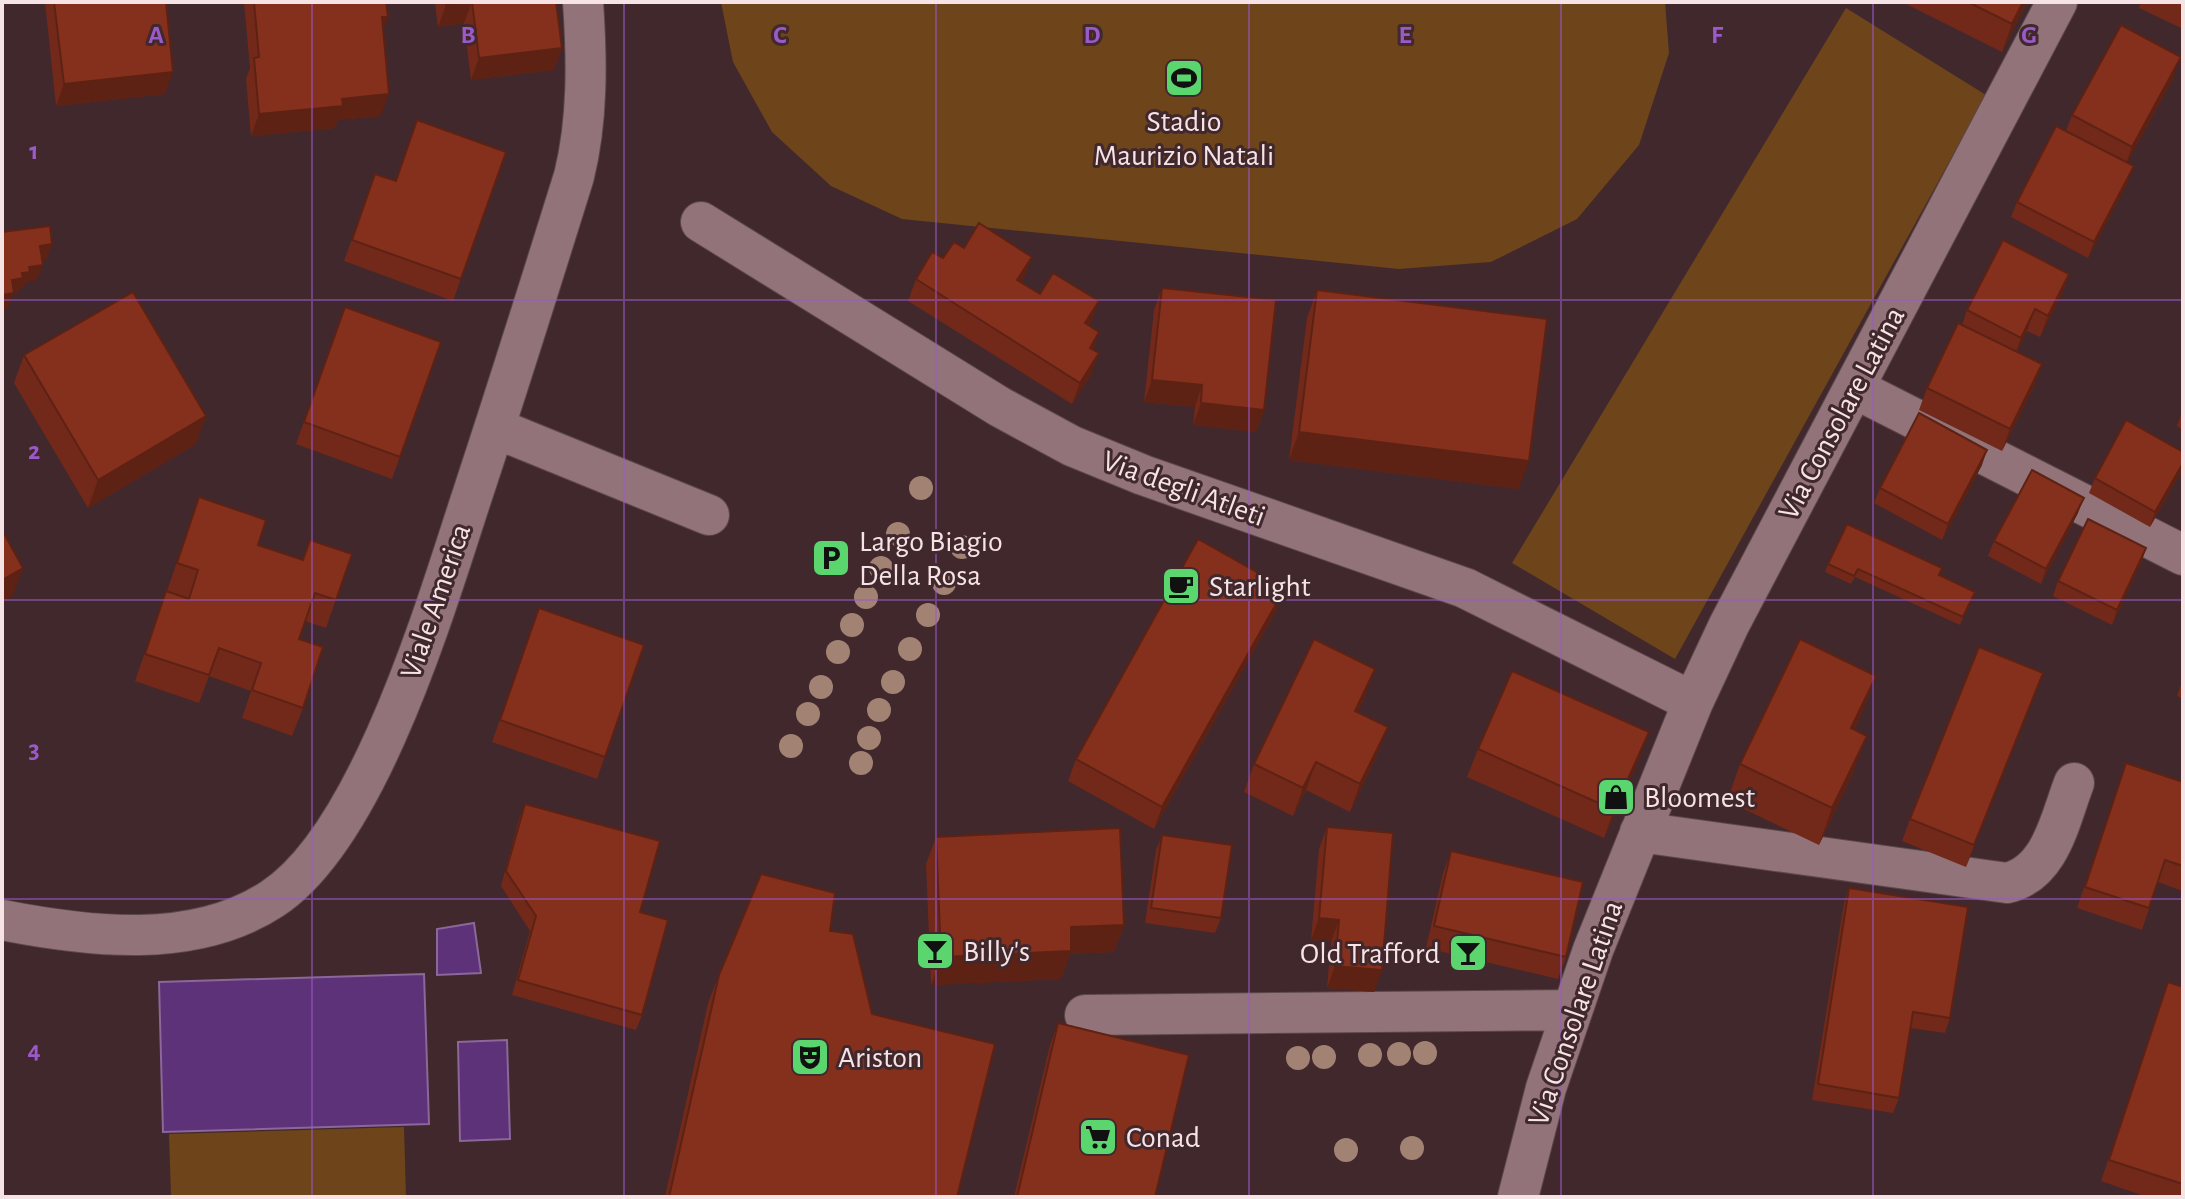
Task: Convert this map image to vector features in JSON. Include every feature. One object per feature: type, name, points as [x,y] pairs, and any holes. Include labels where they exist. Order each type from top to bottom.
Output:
[{"type":"street","name":"Viale America","points":[[2,920],[145,935],[193,930],[239,917],[274,898],[303,872],[350,807],[393,717],[436,604],[495,428],[577,163],[585,87],[583,2]]},
{"type":"street","name":"Via Consolare Latina","points":[[1519,1197],[1546,1088],[1571,1010],[1693,702],[1729,625],[2057,2]]},
{"type":"street","name":"Via degli Atleti","points":[[701,222],[1000,407],[1072,446],[1143,475],[1465,588],[1693,702]]},
{"type":"street","points":[[1854,388],[2183,555]]},
{"type":"street","points":[[495,428],[709,515]]},
{"type":"street","points":[[1640,832],[2007,883],[2027,876],[2041,862],[2074,783]]},
{"type":"street","points":[[1085,1015],[1571,1010]]},
{"type":"shaded area","points":[[721,2],[1665,2],[1669,53],[1639,145],[1577,219],[1491,262],[1399,269],[902,219],[831,186],[772,132],[733,62]]},
{"type":"shaded area","points":[[1846,8],[1986,95],[1675,659],[1512,563]]},
{"type":"shaded area","points":[[474,923],[481,973],[437,975],[437,929]]},
{"type":"shaded area","points":[[424,974],[429,1124],[163,1132],[159,982]]},
{"type":"shaded area","points":[[507,1040],[510,1139],[460,1141],[458,1042]]},
{"type":"shaded area","points":[[404,1127],[406,1197],[171,1197],[169,1134]]},
{"type":"building","points":[[54,2],[166,2],[173,72],[64,84]]},
{"type":"building","points":[[254,2],[386,2],[388,17],[382,17],[389,94],[342,99],[343,106],[259,114],[254,58],[259,57]]},
{"type":"building","points":[[472,2],[556,2],[562,48],[479,58]]},
{"type":"building","points":[[1968,2],[2023,2],[2012,24]]},
{"type":"building","points":[[2121,25],[2181,57],[2132,147],[2072,115]]},
{"type":"building","points":[[417,120],[506,152],[461,279],[352,240],[375,174],[396,181]]},
{"type":"building","points":[[2056,126],[2134,166],[2094,242],[2017,202]]},
{"type":"building","points":[[979,223],[1032,257],[1017,280],[1040,294],[1053,273],[1099,301],[1085,323],[1099,332],[1090,348],[1099,353],[1080,383],[916,279],[932,252],[943,258],[954,242],[964,248]]},
{"type":"building","points":[[50,226],[52,244],[40,246],[43,265],[29,267],[30,272],[22,273],[23,278],[12,280],[14,293],[2,295],[2,232]]},
{"type":"building","points":[[2003,240],[2069,274],[2048,316],[2035,309],[2021,338],[1967,310]]},
{"type":"building","points":[[1162,288],[1276,300],[1264,410],[1201,403],[1202,385],[1152,380]]},
{"type":"building","points":[[1317,290],[1547,319],[1529,461],[1299,432]]},
{"type":"building","points":[[133,292],[206,416],[98,480],[24,355]]},
{"type":"building","points":[[345,307],[441,342],[400,457],[304,422]]},
{"type":"building","points":[[1958,323],[2042,364],[2010,429],[1927,388]]},
{"type":"building","points":[[1919,413],[1987,450],[1948,524],[1880,488]]},
{"type":"building","points":[[2126,420],[2183,452],[2183,463],[2155,512],[2095,478]]},
{"type":"building","points":[[2032,470],[2084,498],[2046,569],[1994,541]]},
{"type":"building","points":[[199,497],[266,520],[258,545],[303,560],[310,540],[352,554],[336,600],[315,593],[299,639],[323,647],[303,708],[252,690],[261,663],[219,648],[209,675],[145,654],[166,591],[189,599],[198,570],[177,563]]},
{"type":"building","points":[[2088,519],[2146,548],[2117,610],[2058,581]]},
{"type":"building","points":[[1847,524],[1942,568],[1939,575],[1975,592],[1963,617],[1858,569],[1854,576],[1828,564]]},
{"type":"building","points":[[2,530],[23,568],[2,580]]},
{"type":"building","points":[[1198,539],[1285,588],[1162,807],[1076,759]]},
{"type":"building","points":[[539,608],[644,645],[605,757],[500,720]]},
{"type":"building","points":[[1314,639],[1375,669],[1355,711],[1388,727],[1360,784],[1316,762],[1303,788],[1254,764]]},
{"type":"building","points":[[1800,639],[1876,676],[1851,728],[1867,736],[1832,808],[1740,764]]},
{"type":"building","points":[[1979,647],[2043,673],[1974,845],[1910,819]]},
{"type":"building","points":[[1512,671],[1649,732],[1614,810],[1478,749]]},
{"type":"building","points":[[2126,763],[2183,782],[2183,866],[2165,860],[2149,908],[2085,887]]},
{"type":"building","points":[[525,804],[660,841],[640,912],[668,920],[642,1015],[518,980],[536,916],[506,871]]},
{"type":"building","points":[[1327,827],[1393,833],[1382,970],[1335,966],[1339,920],[1319,918]]},
{"type":"building","points":[[1120,828],[1124,925],[1071,927],[1071,951],[941,957],[936,837]]},
{"type":"building","points":[[1162,835],[1232,845],[1221,918],[1151,908]]},
{"type":"building","points":[[1451,851],[1583,882],[1566,957],[1434,926]]},
{"type":"building","name":"Ariston","points":[[761,874],[835,893],[830,931],[853,934],[872,1014],[995,1044],[957,1197],[669,1197],[719,975]]},
{"type":"building","points":[[1849,888],[1968,907],[1950,1018],[1913,1012],[1899,1098],[1818,1084]]},
{"type":"building","points":[[2168,982],[2183,987],[2183,1184],[2109,1160]]},
{"type":"building","name":"Conad","points":[[1058,1023],[1189,1055],[1155,1197],[1017,1197]]},
{"type":"place","name":"Stadio Maurizio Natali","points":[[1184,78]]},
{"type":"place","name":"Largo Biagio Della Rosa","points":[[831,558]]},
{"type":"place","name":"Starlight","points":[[1181,586]]},
{"type":"place","name":"Bloomest","points":[[1616,797]]},
{"type":"place","name":"Billy's","points":[[935,951]]},
{"type":"place","name":"Old Trafford","points":[[1468,953]]},
{"type":"place","name":"Ariston","points":[[810,1057]]},
{"type":"place","name":"Conad","points":[[1098,1137]]}]
